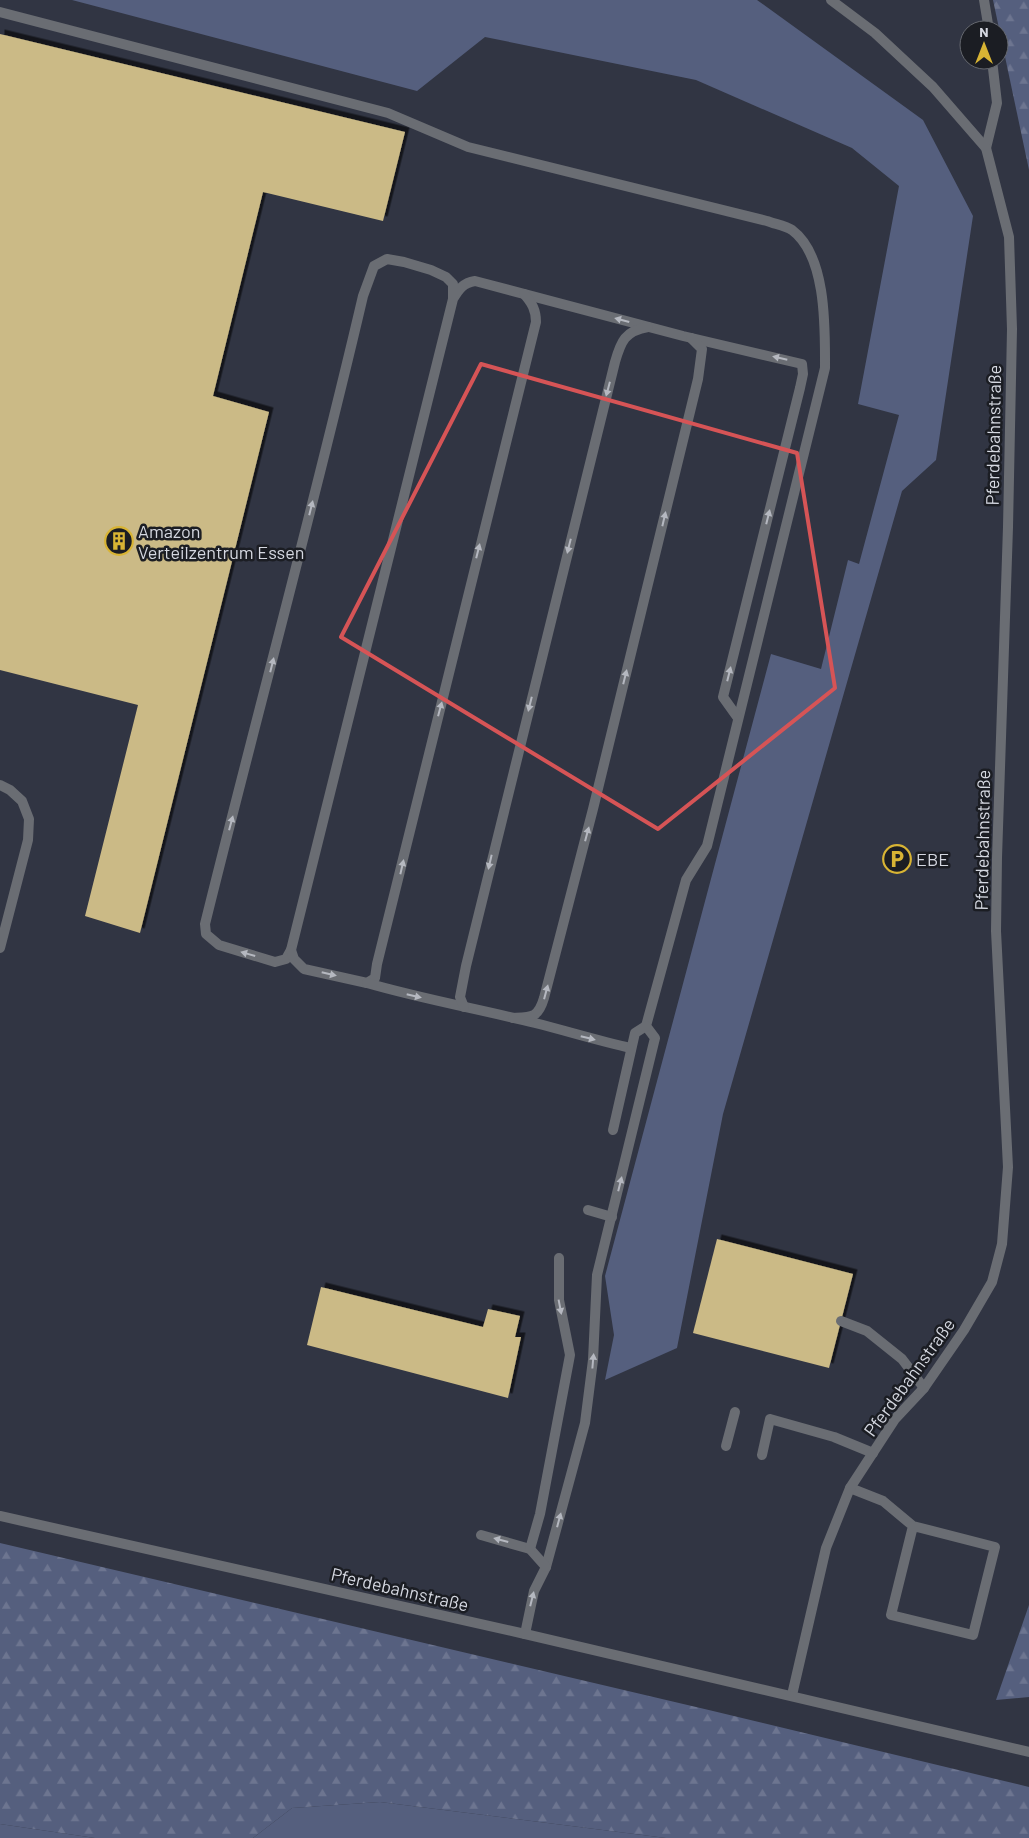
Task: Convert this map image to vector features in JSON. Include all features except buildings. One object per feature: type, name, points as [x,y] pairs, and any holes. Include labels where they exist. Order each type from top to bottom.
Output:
[{"type":"street","name":"Pferdebahnstraße","points":[[792,1695],[826,1548],[850,1488],[895,1419],[924,1388],[964,1330],[992,1282],[1002,1244],[1008,1167],[996,922],[1012,329],[1009,237],[986,148],[933,87],[875,33],[831,0]]},
{"type":"street","points":[[984,0],[987,20]]},
{"type":"street","points":[[0,12],[388,113],[468,147],[767,221],[792,230],[806,246],[820,277],[824,312],[826,368],[707,846],[686,880],[646,1026],[635,1033],[614,1130]]},
{"type":"street","points":[[986,148],[997,103],[993,70]]},
{"type":"street","points":[[387,259],[431,270],[446,277],[453,284],[453,299],[291,950],[286,959],[275,962],[219,945],[206,934],[206,924],[364,296],[374,266],[387,259]]},
{"type":"street","points":[[453,299],[466,282],[475,281],[802,364],[803,374],[798,398],[723,697],[738,718]]},
{"type":"street","points":[[366,983],[375,978],[536,322],[533,304],[524,294]]},
{"type":"street","points":[[464,1007],[460,997],[478,912],[615,362],[620,344],[628,335],[637,329],[651,327]]},
{"type":"street","points":[[513,1018],[531,1017],[541,1010],[593,810],[698,379],[702,350],[691,337]]},
{"type":"street","points":[[0,785],[10,790],[22,801],[29,819],[28,840],[0,948]]},
{"type":"street","points":[[291,950],[294,959],[304,969],[631,1048]]},
{"type":"street","points":[[525,1634],[534,1591],[546,1567],[585,1423],[593,1360],[597,1275],[655,1038],[646,1026]]},
{"type":"street","points":[[588,1210],[612,1217]]},
{"type":"street","points":[[530,1549],[540,1514],[570,1355],[559,1300],[560,1258]]},
{"type":"street","points":[[841,1321],[866,1331],[902,1359],[924,1388]]},
{"type":"street","points":[[726,1446],[735,1412]]},
{"type":"street","points":[[762,1455],[770,1419],[834,1436],[873,1453]]},
{"type":"street","points":[[850,1488],[883,1501],[913,1526],[995,1547],[973,1635],[891,1615],[913,1526]]},
{"type":"street","name":"Pferdebahnstraße","points":[[0,1516],[792,1695],[1029,1752]]},
{"type":"street","points":[[481,1535],[530,1549],[546,1567]]},
{"type":"highlighted area","points":[[481,364],[797,453],[835,688],[658,829],[341,637]]},
{"type":"green space","points":[[72,0],[757,0],[923,120],[973,216],[936,460],[902,491],[723,1114],[677,1348],[605,1380],[614,1335],[605,1276],[771,654],[821,669],[848,560],[859,564],[899,415],[858,404],[899,186],[852,148],[696,80],[485,37],[417,91]]},
{"type":"green space","points":[[993,0],[1029,0],[1029,170],[1008,70],[1009,20],[997,20]]},
{"type":"green space","points":[[0,1543],[1029,1787],[1029,1838],[666,1838],[380,1802],[292,1808],[253,1838],[95,1838],[0,1824]]},
{"type":"green space","points":[[1029,1605],[1029,1697],[996,1700]]},
{"type":"green space","points":[[380,1802],[666,1838],[253,1838],[292,1808]]},
{"type":"green space","points":[[0,1824],[95,1838],[0,1838]]},
{"type":"place","name":"Amazon Verteilzentrum Essen","points":[[119,541]]},
{"type":"place","name":"EBE","points":[[897,859]]}]
